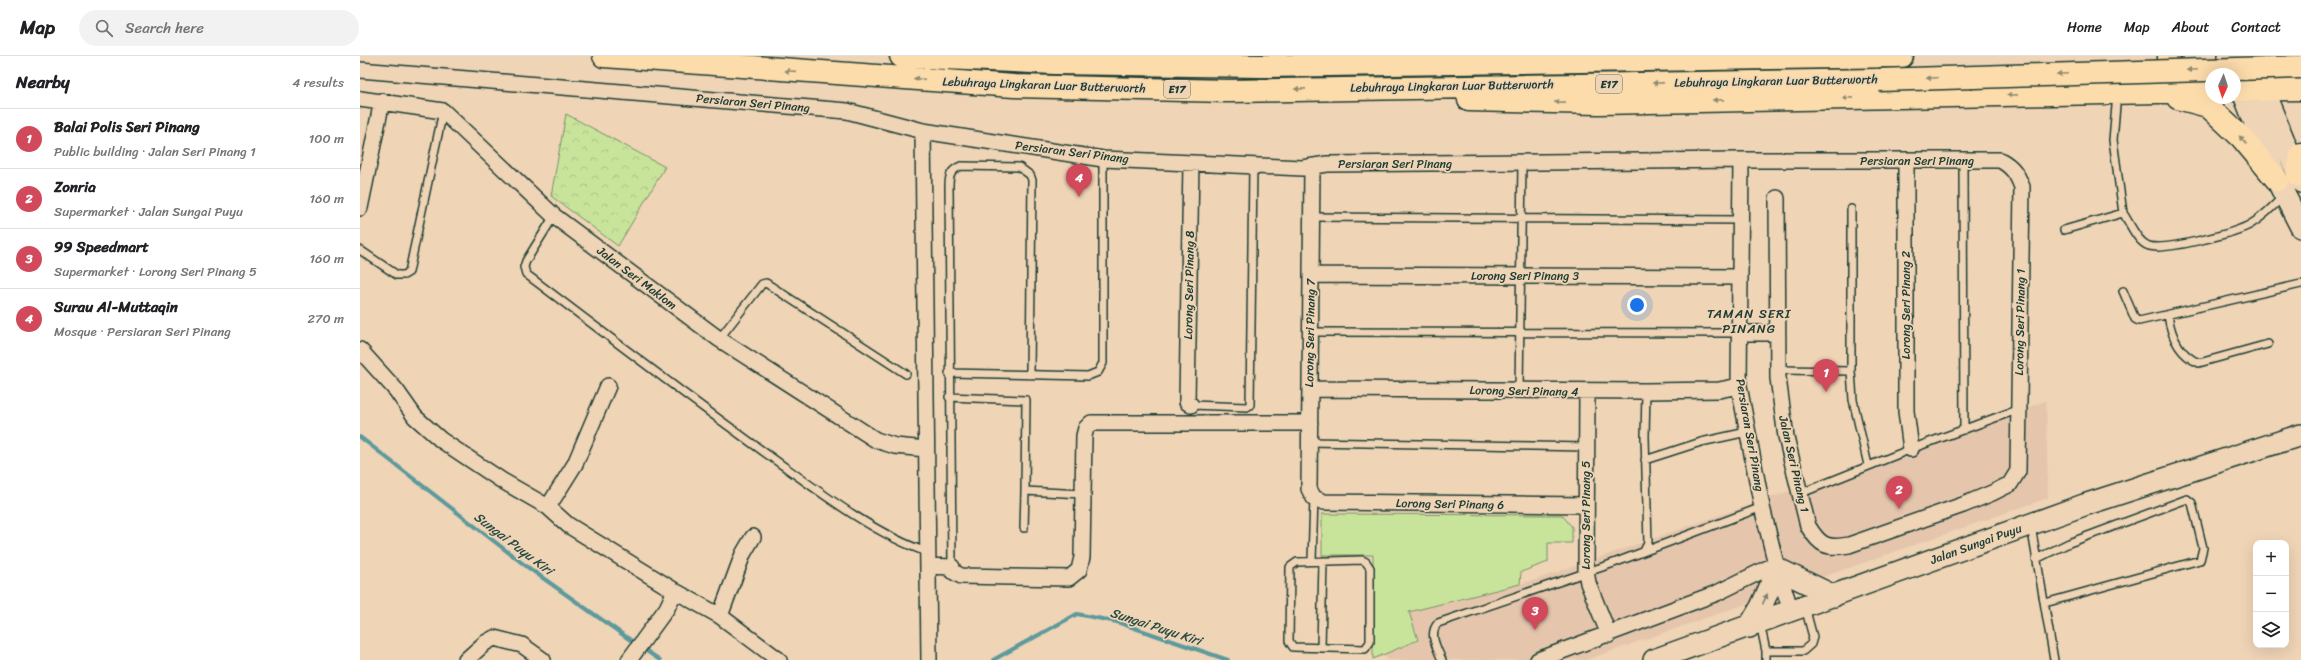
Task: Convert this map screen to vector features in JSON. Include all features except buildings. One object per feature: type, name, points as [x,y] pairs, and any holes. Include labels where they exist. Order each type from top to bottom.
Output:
[{"type":"highway","name":"Lebuhraya Lingkaran Luar Butterworth","points":[[604,56],[1014,86],[1228,90],[1879,80],[2301,67]]},
{"type":"highway","name":"Lebuhraya Lingkaran Luar Butterworth","points":[[901,56],[1055,64],[1337,65],[1902,56]]},
{"type":"highway","points":[[1337,65],[1390,56]]},
{"type":"highway","points":[[2132,92],[2159,80],[2166,69],[2169,56]]},
{"type":"highway","points":[[1339,88],[1417,100],[1599,103],[2205,91]]},
{"type":"highway","points":[[2246,90],[2301,89]]},
{"type":"highway","points":[[2132,92],[2184,99],[2208,106],[2242,138],[2281,187]]},
{"type":"highway","points":[[2300,179],[2301,154]]},
{"type":"main road","points":[[2229,56],[2246,90],[2300,179]]},
{"type":"main road","points":[[2249,56],[2246,90],[2281,187],[2301,227]]},
{"type":"main road","name":"Jalan Sungai Puyu","points":[[1656,660],[2030,524],[2301,435]]},
{"type":"main road","points":[[1754,625],[1777,567],[1834,596]]},
{"type":"street","name":"Persiaran Seri Pinang","points":[[360,70],[847,111],[923,132],[1103,159],[1191,162],[1253,167],[1312,168],[1327,164],[1741,160],[1963,162],[2000,160],[2009,165],[2017,173]]},
{"type":"street","points":[[360,99],[443,111]]},
{"type":"street","points":[[360,208],[382,101]]},
{"type":"street","name":"Jalan Seri Maklom","points":[[443,111],[554,216],[719,339],[876,440],[895,446],[926,449]]},
{"type":"street","points":[[923,132],[929,660]]},
{"type":"street","name":"Persiaran Seri Pinang","points":[[1741,160],[1739,386],[1762,507],[1777,567],[1798,609]]},
{"type":"street","name":"Lorong Seri Pinang 2","points":[[1906,161],[1906,410],[1911,449]]},
{"type":"street","name":"Lorong Seri Pinang 8","points":[[1191,162],[1187,402],[1191,405]]},
{"type":"street","name":"Lorong Seri Pinang 7","points":[[1312,168],[1309,489],[1314,498]]},
{"type":"street","name":"Lorong Seri Pinang 1","points":[[1834,548],[1849,545],[1970,502],[2010,484],[2018,471],[2022,187],[2017,173]]},
{"type":"street","name":"Jalan Seri Pinang 1","points":[[1777,198],[1778,370],[1786,437],[1808,526],[1815,538],[1823,545],[1834,548]]},
{"type":"street","name":"Lorong Seri Pinang 3","points":[[1311,276],[1740,277]]},
{"type":"street","points":[[1740,333],[1777,333]]},
{"type":"street","points":[[360,350],[396,390],[415,416],[441,440],[500,480],[548,507],[568,526],[675,591],[720,616],[779,660]]},
{"type":"street","points":[[548,507],[575,464],[608,386]]},
{"type":"street","name":"Lorong Seri Pinang 4","points":[[1310,389],[1646,391],[1719,390],[1739,386]]},
{"type":"street","name":"Lorong Seri Pinang 5","points":[[1587,391],[1586,571],[1588,583],[1609,635]]},
{"type":"street","points":[[928,559],[952,567],[952,571],[961,576],[1069,578],[1079,570],[1082,557],[1084,436],[1086,428],[1091,423],[1310,423]]},
{"type":"street","name":"Lorong Seri Pinang 6","points":[[1314,498],[1324,502],[1586,505]]},
{"type":"street","points":[[720,616],[743,554],[753,537]]},
{"type":"street","points":[[1538,660],[1609,635],[1777,567]]},
{"type":"street","points":[[630,659],[650,634],[667,608],[675,591]]},
{"type":"street","points":[[466,660],[485,642],[494,638],[522,645],[542,660]]},
{"type":"lane","points":[[2132,92],[2113,140],[2123,213],[2138,238],[2149,246],[2169,246],[2230,233],[2250,225],[2269,212],[2281,187]]},
{"type":"lane","points":[[360,250],[398,275],[404,275],[409,272],[443,111]]},
{"type":"lane","points":[[949,373],[1088,376],[1098,372],[1102,363],[1103,159]]},
{"type":"lane","points":[[1519,390],[1522,162]]},
{"type":"lane","points":[[1963,162],[1964,430]]},
{"type":"lane","points":[[952,567],[949,397],[949,175],[954,168],[961,166],[1019,167],[1030,175],[1032,180],[1030,375]]},
{"type":"lane","points":[[1191,405],[1248,407],[1250,404],[1253,167]]},
{"type":"lane","points":[[1850,209],[1851,371],[1853,400],[1868,466]]},
{"type":"lane","points":[[2064,230],[2123,213]]},
{"type":"lane","points":[[554,216],[526,261],[524,267],[526,274],[718,420],[805,482],[895,540],[928,559]]},
{"type":"lane","points":[[1312,218],[1740,220]]},
{"type":"lane","points":[[719,339],[762,284],[766,283],[906,374]]},
{"type":"lane","points":[[2123,291],[2134,319],[2139,321],[2301,284]]},
{"type":"lane","points":[[2168,315],[2178,347],[2186,356],[2199,363],[2268,344]]},
{"type":"lane","points":[[1310,332],[1740,333]]},
{"type":"lane","points":[[1778,370],[1851,371]]},
{"type":"lane","points":[[1644,551],[1648,543],[1646,391]]},
{"type":"lane","points":[[949,397],[1026,400],[1024,528]]},
{"type":"lane","points":[[1799,494],[1911,449],[2019,409]]},
{"type":"lane","points":[[1646,460],[1701,442],[1747,432]]},
{"type":"lane","points":[[1310,442],[1586,447]]},
{"type":"lane","points":[[1025,491],[1084,494]]},
{"type":"lane","points":[[1312,560],[1314,498]]},
{"type":"lane","points":[[2036,559],[2068,543],[2187,499],[2192,503],[2203,548],[2200,560],[2045,603]]},
{"type":"lane","points":[[1442,660],[1433,636],[1438,623],[1644,551],[1762,507]]},
{"type":"lane","points":[[2030,524],[2054,660]]},
{"type":"lane","points":[[1312,560],[1362,560],[1366,562],[1370,568],[1370,642],[1365,648],[1293,647],[1289,641],[1290,567],[1297,562],[1312,560]]},
{"type":"lane","points":[[1321,648],[1323,561]]},
{"type":"lane","points":[[1766,651],[1803,651],[1811,644],[1813,638],[1798,609]]},
{"type":"lane","points":[[1754,625],[1766,651],[1766,660]]},
{"type":"shaded area","points":[[2046,401],[2048,498],[1586,660],[1387,660],[1385,654],[1418,640],[1409,612],[1535,580]]},
{"type":"green space","points":[[566,114],[665,167],[618,246],[551,196]]},
{"type":"green space","points":[[1322,514],[1562,515],[1572,527],[1572,543],[1548,543],[1548,562],[1521,572],[1520,584],[1409,612],[1418,640],[1373,659],[1373,555],[1322,555]]},
{"type":"waterway","name":"Sungai Puyu Kiri","points":[[360,437],[526,566],[636,644]]},
{"type":"waterway","name":"Sungai Puyu Kiri","points":[[993,660],[1077,614],[1117,622],[1228,660]]},
{"type":"waterway","name":"Sungai Puyu Kiri","points":[[642,648],[660,660]]},
{"type":"place","name":"Surau Al-Muttaqin","points":[[1079,197]]},
{"type":"place","name":"Balai Polis Seri Pinang","points":[[1826,392]]},
{"type":"place","name":"Zonria","points":[[1899,509]]},
{"type":"place","name":"99 Speedmart","points":[[1535,630]]},
{"type":"district","name":"TAMAN SERI PINANG","points":[[1749,320]]}]
